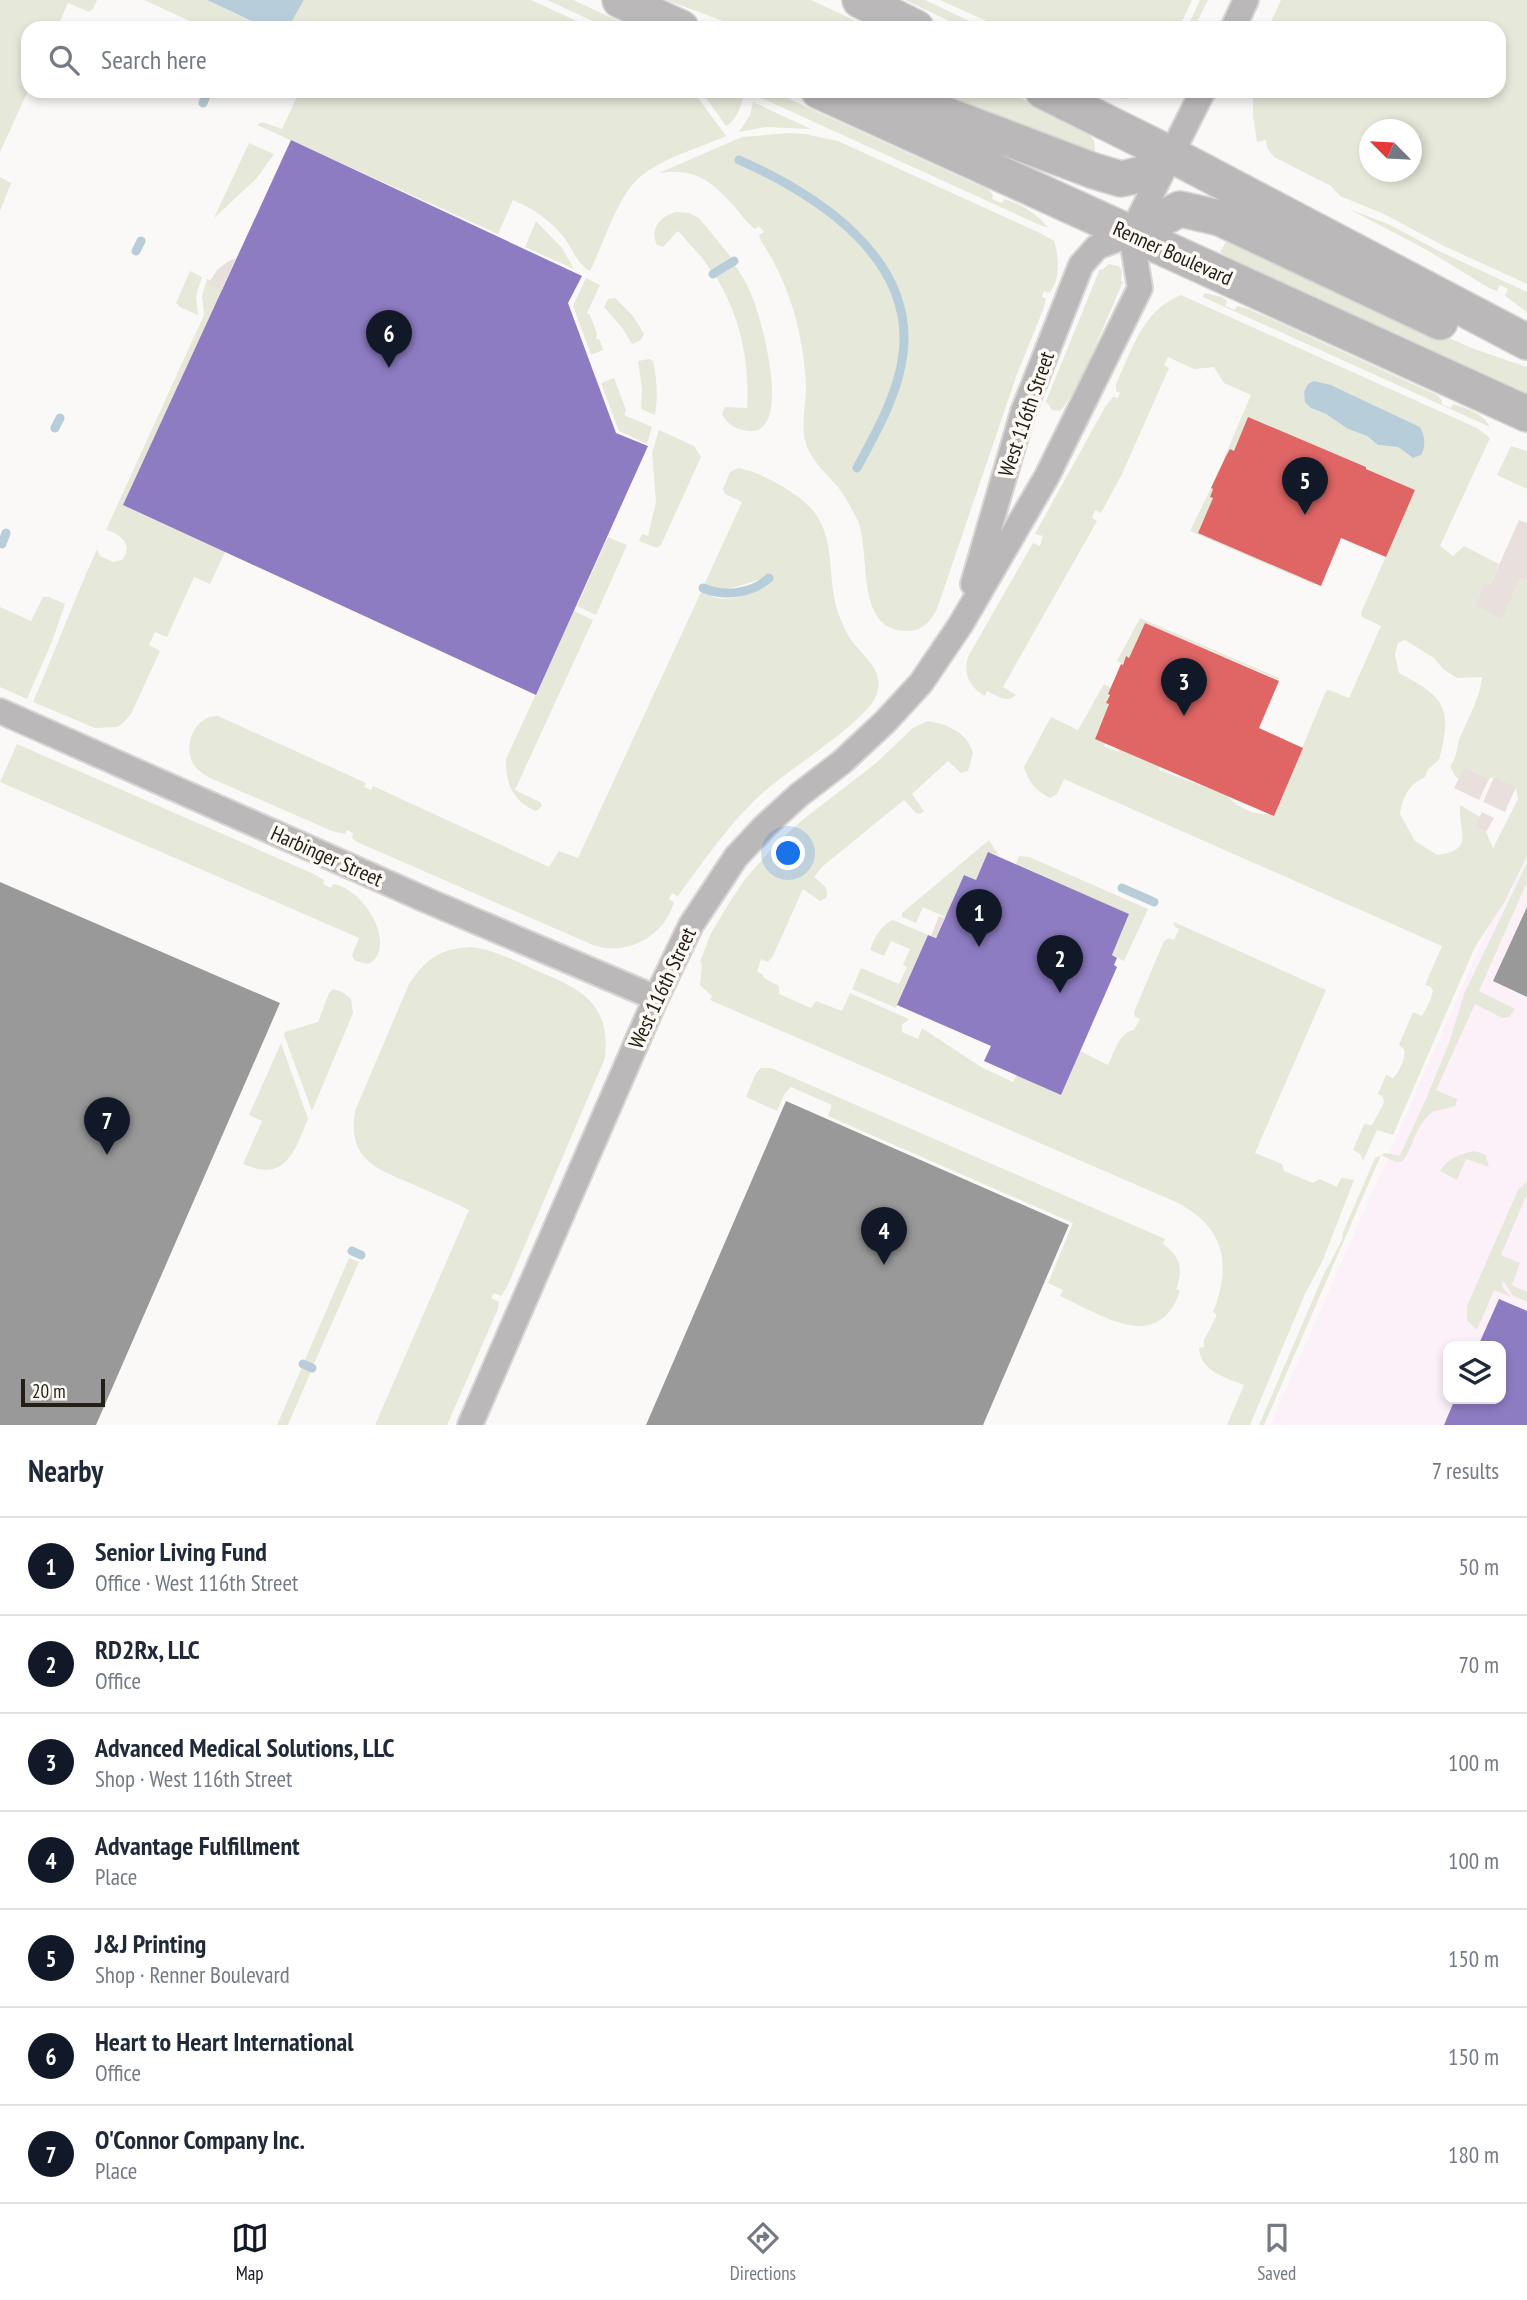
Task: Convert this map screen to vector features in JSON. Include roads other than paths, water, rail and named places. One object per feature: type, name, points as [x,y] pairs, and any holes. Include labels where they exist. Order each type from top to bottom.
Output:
[{"type":"main road","points":[[620,0],[666,21]]},
{"type":"main road","points":[[860,0],[902,21]]},
{"type":"main road","name":"Renner Boulevard","points":[[833,98],[1527,414]]},
{"type":"main road","points":[[901,98],[1121,179],[1143,174],[1172,155]]},
{"type":"main road","points":[[1057,98],[1172,155],[1527,342]]},
{"type":"main road","points":[[1131,234],[1180,209],[1220,218],[1466,334],[1506,348],[1527,352]]},
{"type":"street","points":[[1236,21],[1246,0]]},
{"type":"street","points":[[1131,234],[1200,98]]},
{"type":"street","name":"West 116th Street","points":[[470,1425],[656,998],[691,925],[736,857],[790,803],[842,762],[885,722],[921,683],[961,624],[1046,475],[1140,288],[1131,234],[1097,247],[1081,265],[1023,412],[961,624]]},
{"type":"street","name":"Harbinger Street","points":[[0,711],[426,900],[656,998]]},
{"type":"water","points":[[207,0],[304,0],[292,21],[251,21]]},
{"type":"water","points":[[1314,381],[1331,385],[1420,427],[1424,441],[1421,455],[1413,458],[1398,447],[1378,445],[1367,436],[1348,429],[1326,414],[1311,408],[1305,402],[1304,392],[1308,384]]},
{"type":"waterway","points":[[203,103],[205,98]]},
{"type":"waterway","points":[[739,160],[799,191],[828,211],[854,233],[877,259],[893,288],[903,319],[903,354],[885,413],[857,468]]},
{"type":"waterway","points":[[136,251],[141,241]]},
{"type":"waterway","points":[[713,274],[734,261]]},
{"type":"waterway","points":[[55,428],[60,418]]},
{"type":"waterway","points":[[2,544],[6,533]]},
{"type":"waterway","points":[[703,588],[729,593],[746,591],[769,578]]},
{"type":"waterway","points":[[1122,888],[1154,902]]},
{"type":"waterway","points":[[352,1251],[361,1255]]},
{"type":"waterway","points":[[303,1364],[312,1368]]},
{"type":"place","name":"Heart to Heart International","points":[[389,368]]},
{"type":"place","name":"J&J Printing","points":[[1305,515]]},
{"type":"place","name":"Advanced Medical Solutions, LLC","points":[[1184,716]]},
{"type":"place","name":"Senior Living Fund","points":[[979,947]]},
{"type":"place","name":"RD2Rx, LLC","points":[[1060,993]]},
{"type":"place","name":"O'Connor Company Inc.","points":[[107,1155]]},
{"type":"place","name":"Advantage Fulfillment","points":[[884,1265]]}]
